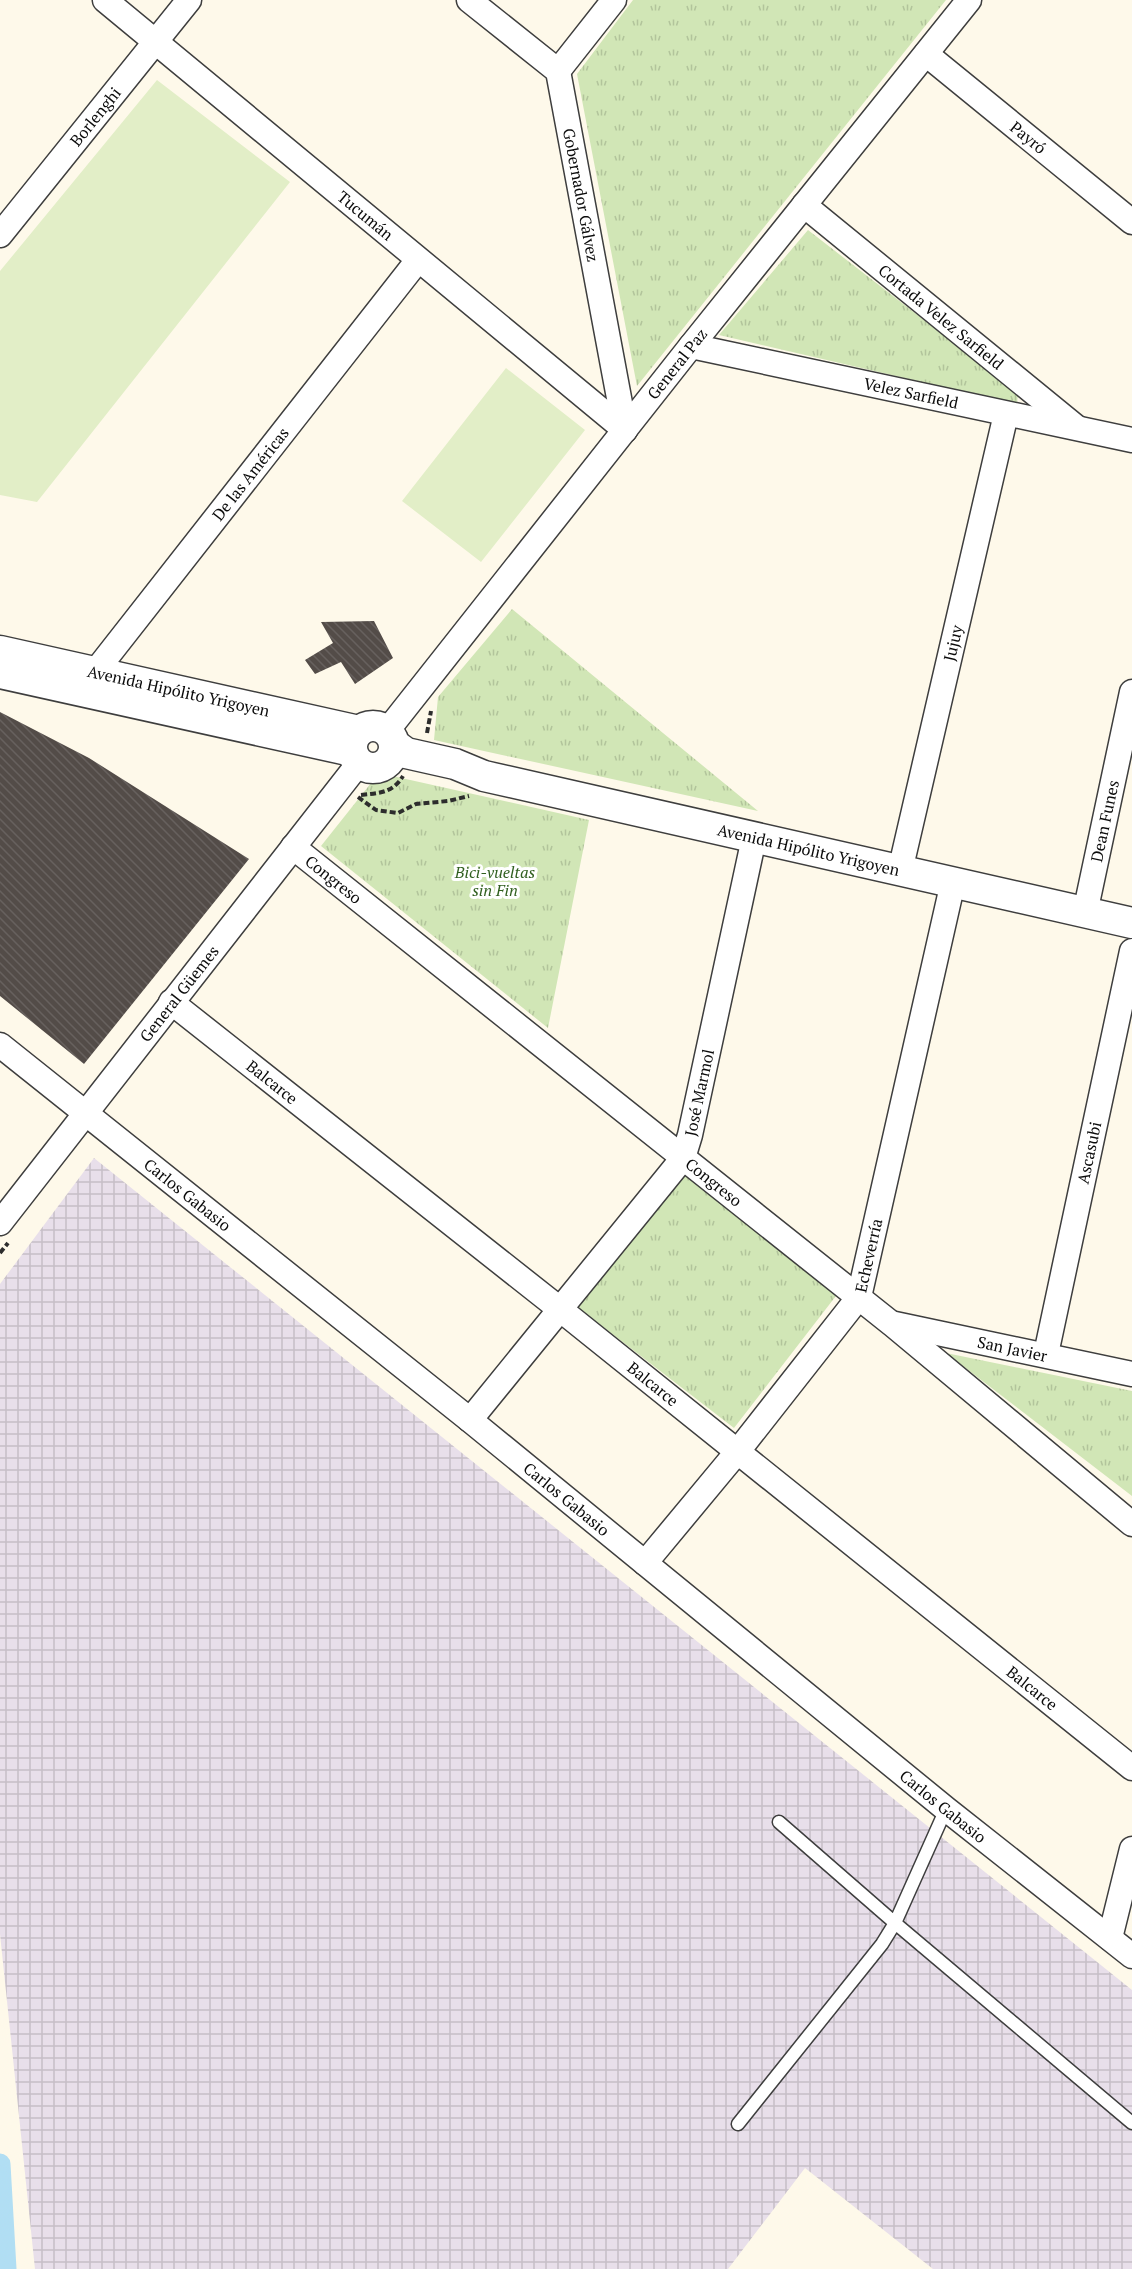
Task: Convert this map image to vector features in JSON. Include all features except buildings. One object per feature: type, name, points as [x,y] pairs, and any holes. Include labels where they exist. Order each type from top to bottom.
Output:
[{"type":"street","name":"Tucumán","points":[[105,0],[625,430]]},
{"type":"street","name":"Borlenghi","points":[[0,235],[189,0]]},
{"type":"street","points":[[469,0],[558,71],[614,0]]},
{"type":"street","name":"General Paz","points":[[372,748],[969,0]]},
{"type":"street","name":"Payró","points":[[926,54],[1132,222]]},
{"type":"street","name":"Gobernador Gálvez","points":[[558,71],[625,430]]},
{"type":"street","name":"Cortada Velez Sarfield","points":[[804,205],[1078,428]]},
{"type":"street","name":"De las Américas","points":[[93,682],[418,260]]},
{"type":"street","name":"Velez Sarfield","points":[[692,346],[1132,441]]},
{"type":"street","name":"Jujuy","points":[[900,872],[1006,414]]},
{"type":"street","name":"Avenida Hipólito Yrigoyen","points":[[0,651],[93,682],[372,748],[407,769],[456,781],[484,777],[1132,923]]},
{"type":"street","name":"Avenida Hipólito Yrigoyen","points":[[0,673],[93,682]]},
{"type":"street","name":"Dean Funes","points":[[1085,913],[1132,692]]},
{"type":"street","name":"General Güemes","points":[[0,1223],[372,748]]},
{"type":"street","name":"José Marmol","points":[[470,1420],[683,1158],[690,1136],[754,838]]},
{"type":"street","name":"Congreso","points":[[293,847],[892,1323],[1132,1524]]},
{"type":"street","name":"Echeverría","points":[[645,1563],[738,1451],[859,1298],[952,882]]},
{"type":"street","name":"Ascasubi","points":[[1046,1354],[1132,951]]},
{"type":"street","name":"Balcarce","points":[[171,1002],[738,1451],[1132,1768]]},
{"type":"street","name":"Carlos Gabasio","points":[[0,1045],[470,1420],[946,1809],[1132,1956]]},
{"type":"street","name":"San Javier","points":[[892,1323],[1132,1374]]},
{"type":"street","points":[[1110,1938],[1132,1849]]},
{"type":"lane","points":[[738,2124],[882,1944],[895,1923],[946,1809]]},
{"type":"lane","points":[[779,1822],[1132,2123]]},
{"type":"shaded area","points":[[94,1158],[1132,1990],[1132,2269],[933,2269],[805,2168],[728,2269],[35,2269],[0,1934],[0,1284]]},
{"type":"green space","points":[[633,0],[946,0],[637,386],[577,74]]},
{"type":"green space","points":[[157,80],[290,182],[37,502],[0,495],[0,271]]},
{"type":"green space","points":[[808,230],[1018,393],[1017,404],[719,335]]},
{"type":"green space","points":[[506,368],[585,430],[481,562],[402,501]]},
{"type":"green space","points":[[512,609],[758,811],[434,740],[438,697]]},
{"type":"green space","name":"Bici-vueltas sin Fin","points":[[379,773],[589,820],[548,1028],[321,846]]},
{"type":"green space","points":[[681,1170],[839,1292],[734,1428],[576,1306]]},
{"type":"green space","points":[[946,1353],[1132,1391],[1132,1496]]},
{"type":"waterway","points":[[0,2164],[6,2269]]}]
